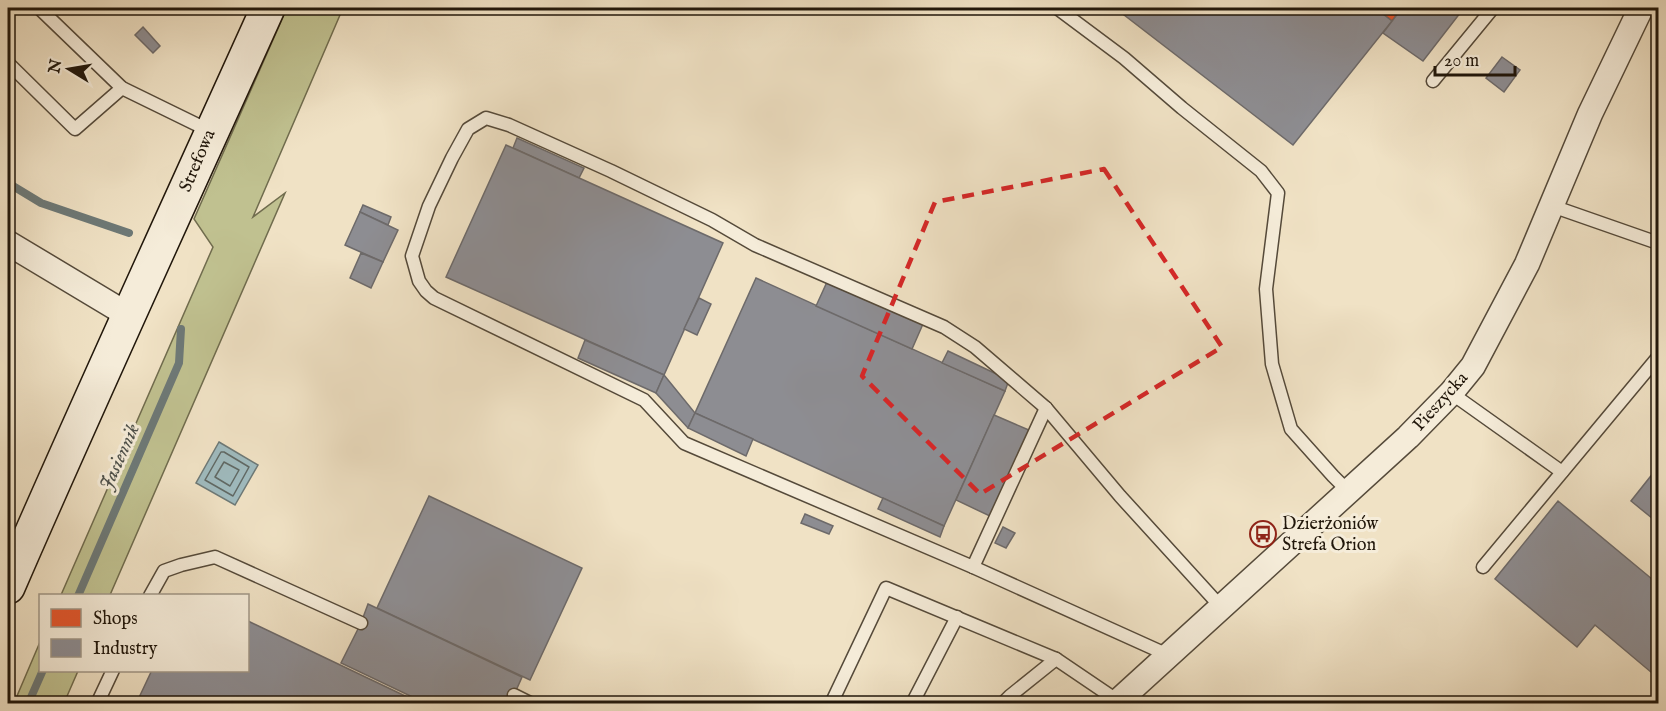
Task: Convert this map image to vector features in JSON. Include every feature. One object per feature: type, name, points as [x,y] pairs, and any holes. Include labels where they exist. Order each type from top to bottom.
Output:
[{"type":"street","name":"Strefowa","points":[[8,587],[128,315],[268,8]]},
{"type":"street","name":"Pieszycka","points":[[1117,702],[1408,437],[1451,393],[1473,366],[1527,264],[1590,114],[1641,8]]},
{"type":"street","points":[[8,243],[128,315]]},
{"type":"lane","points":[[39,8],[122,88],[211,132]]},
{"type":"lane","points":[[1057,8],[1124,58],[1261,171],[1278,193],[1266,289],[1272,364],[1290,429],[1348,491]]},
{"type":"lane","points":[[1433,81],[1493,8]]},
{"type":"lane","points":[[8,63],[75,129],[122,88]]},
{"type":"lane","points":[[1168,655],[973,567],[684,443],[644,400],[434,298],[419,281],[412,256],[429,206],[468,129],[486,118],[509,125],[702,215],[755,245],[944,327],[975,347],[1046,408],[1120,496],[1221,607]]},
{"type":"lane","points":[[1552,206],[1659,243]]},
{"type":"lane","points":[[1483,567],[1659,357]]},
{"type":"lane","points":[[1451,393],[1562,472]]},
{"type":"lane","points":[[973,567],[1046,408]]},
{"type":"lane","points":[[151,594],[164,571],[215,556],[361,623]]},
{"type":"lane","points":[[831,704],[886,588],[1056,659],[1117,702]]},
{"type":"lane","points":[[912,704],[957,617]]},
{"type":"lane","points":[[1002,704],[1056,659]]},
{"type":"lane","points":[[97,704],[112,672]]},
{"type":"lane","points":[[514,695],[532,704]]},
{"type":"highlighted area","points":[[1104,169],[1222,347],[980,494],[862,376],[935,202]]},
{"type":"green space","points":[[287,8],[343,8],[253,217],[285,193],[110,594],[61,594],[213,247],[194,219]]},
{"type":"green space","points":[[39,644],[39,672],[78,672],[64,703],[14,703]]},
{"type":"water","points":[[219,442],[258,465],[235,505],[196,483]]},
{"type":"building: Shops","points":[[1375,8],[1402,8],[1392,21]]},
{"type":"building: Industry","points":[[1115,8],[1375,8],[1392,21],[1293,145]]},
{"type":"building: Industry","points":[[1402,8],[1464,8],[1423,61],[1383,33]]},
{"type":"building: Industry","points":[[143,27],[160,46],[153,53],[135,35]]},
{"type":"building: Industry","points":[[1502,57],[1520,70],[1504,92],[1486,78]]},
{"type":"building: Industry","points":[[517,138],[584,168],[579,178],[513,148]]},
{"type":"building: Industry","points":[[506,145],[723,243],[664,375],[446,277]]},
{"type":"building: Industry","points":[[363,205],[391,217],[388,225],[360,212]]},
{"type":"building: Industry","points":[[360,212],[398,230],[383,262],[345,245]]},
{"type":"building: Industry","points":[[361,253],[383,262],[371,288],[350,278]]},
{"type":"building: Industry","points":[[756,278],[1005,391],[944,526],[695,413]]},
{"type":"building: Industry","points":[[827,282],[923,324],[912,349],[816,306]]},
{"type":"building: Industry","points":[[699,298],[711,304],[697,335],[684,329]]},
{"type":"building: Industry","points":[[585,340],[664,375],[656,393],[578,358]]},
{"type":"building: Industry","points":[[948,351],[1009,380],[1005,391],[942,363]]},
{"type":"building: Industry","points":[[664,375],[695,413],[688,428],[656,393]]},
{"type":"building: Industry","points":[[695,413],[753,439],[746,456],[688,428]]},
{"type":"building: Industry","points":[[994,415],[1031,431],[992,517],[956,500]]},
{"type":"building: Industry","points":[[1658,467],[1658,523],[1631,501]]},
{"type":"building: Industry","points":[[429,496],[582,568],[530,680],[377,608]]},
{"type":"building: Industry","points":[[883,498],[944,526],[940,537],[878,509]]},
{"type":"building: Industry","points":[[1558,501],[1658,584],[1658,678],[1595,625],[1577,647],[1495,579]]},
{"type":"building: Industry","points":[[805,514],[833,526],[829,534],[801,523]]},
{"type":"building: Industry","points":[[1003,527],[1015,533],[1006,548],[995,543]]},
{"type":"building: Industry","points":[[368,604],[522,677],[510,704],[427,704],[341,663]]},
{"type":"building: Industry","points":[[249,621],[422,704],[136,704],[151,672],[249,672]]},
{"type":"waterway","name":"Jasiennik","points":[[8,183],[41,203],[129,233]]},
{"type":"waterway","name":"Jasiennik","points":[[79,594],[179,363],[181,329]]},
{"type":"waterway","name":"Jasiennik","points":[[28,704],[42,672]]},
{"type":"place","name":"Dzierżoniów Strefa Orion","points":[[1263,534]]}]
